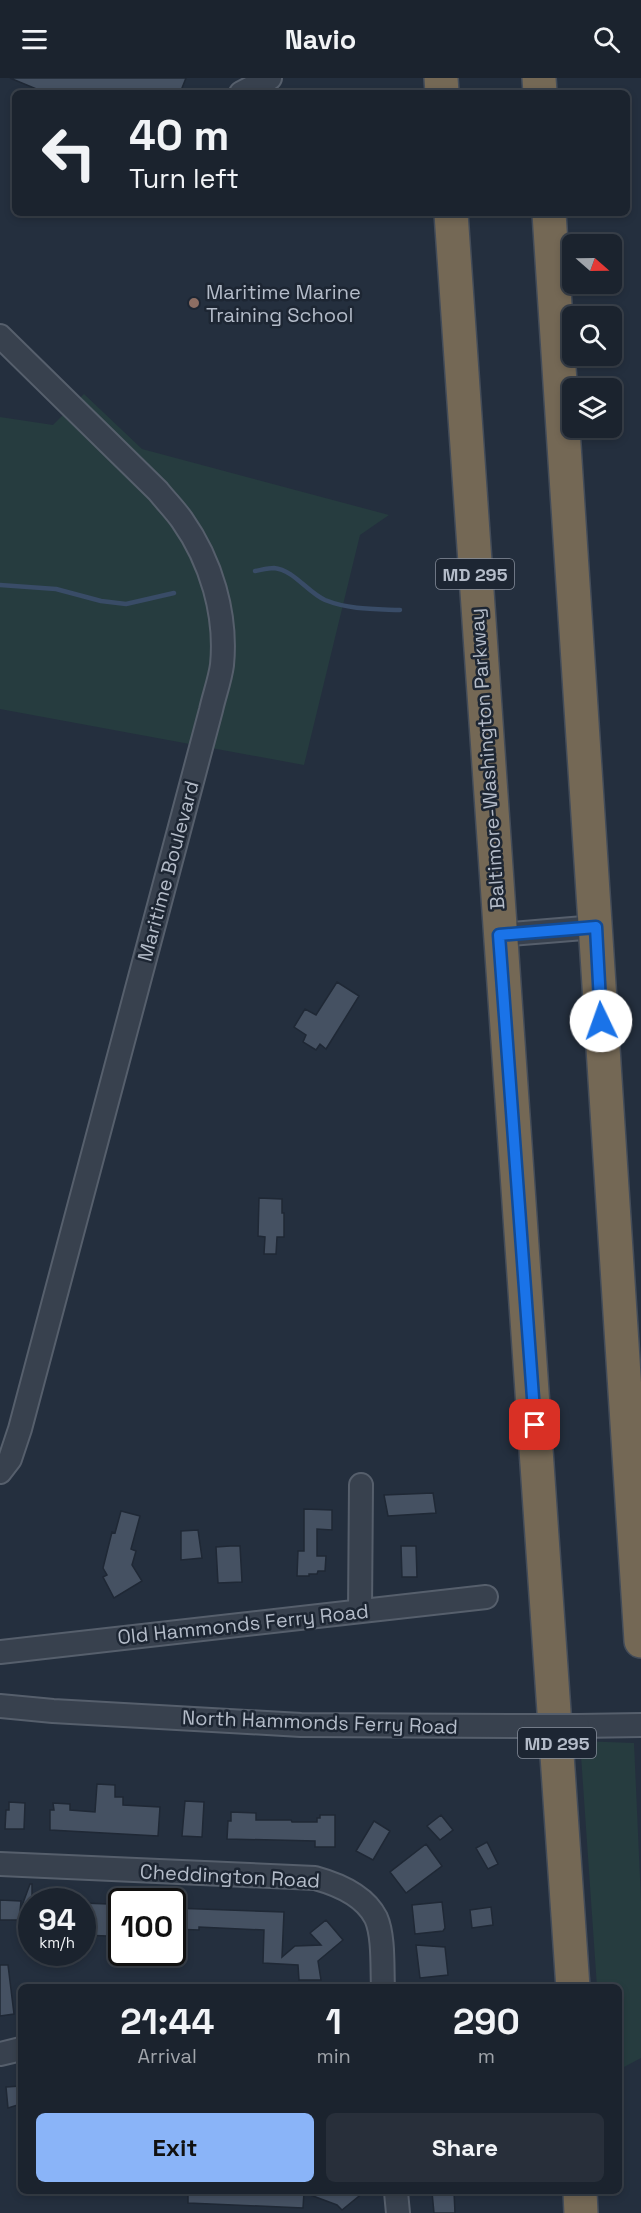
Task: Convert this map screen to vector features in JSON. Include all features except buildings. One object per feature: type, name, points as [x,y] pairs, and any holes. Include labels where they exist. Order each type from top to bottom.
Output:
[{"type":"highway","name":"Baltimore-Washington Parkway","points":[[451,216],[573,1984]]},
{"type":"highway","points":[[549,216],[574,572],[610,1185],[641,1641]]},
{"type":"highway","points":[[579,2194],[580,2213]]},
{"type":"street","points":[[247,90],[270,78]]},
{"type":"street","name":"Maritime Boulevard","points":[[0,336],[158,491],[182,519],[200,549],[215,586],[222,628],[222,666],[20,1428],[10,1459],[0,1472]]},
{"type":"street","points":[[499,935],[596,927]]},
{"type":"street","points":[[360,1611],[361,1485]]},
{"type":"street","name":"Old Hammonds Ferry Road","points":[[0,1652],[486,1597]]},
{"type":"street","name":"North Hammonds Ferry Road","points":[[0,1706],[301,1725],[636,1725]]},
{"type":"street","name":"Cheddington Road","points":[[0,1864],[315,1878],[330,1882],[364,1902],[376,1918],[381,1944],[384,1984]]},
{"type":"street","points":[[0,2054],[18,2050]]},
{"type":"street","points":[[396,2194],[398,2213]]},
{"type":"green space","points":[[84,394],[142,449],[389,515],[360,535],[304,765],[0,709],[0,417],[53,425]]},
{"type":"green space","points":[[580,1741],[634,1743],[641,1901],[641,2058],[624,2067],[622,2064],[622,1984],[597,1984]]},
{"type":"waterway","points":[[255,571],[272,568],[281,570],[318,596],[344,606],[400,610]]},
{"type":"waterway","points":[[0,585],[56,589],[101,601],[126,604],[174,593]]},
{"type":"place","name":"Maritime Marine Training School","points":[[194,303]]},
{"type":"route","points":[[535,1425],[499,935],[596,927],[601,1021]]}]
